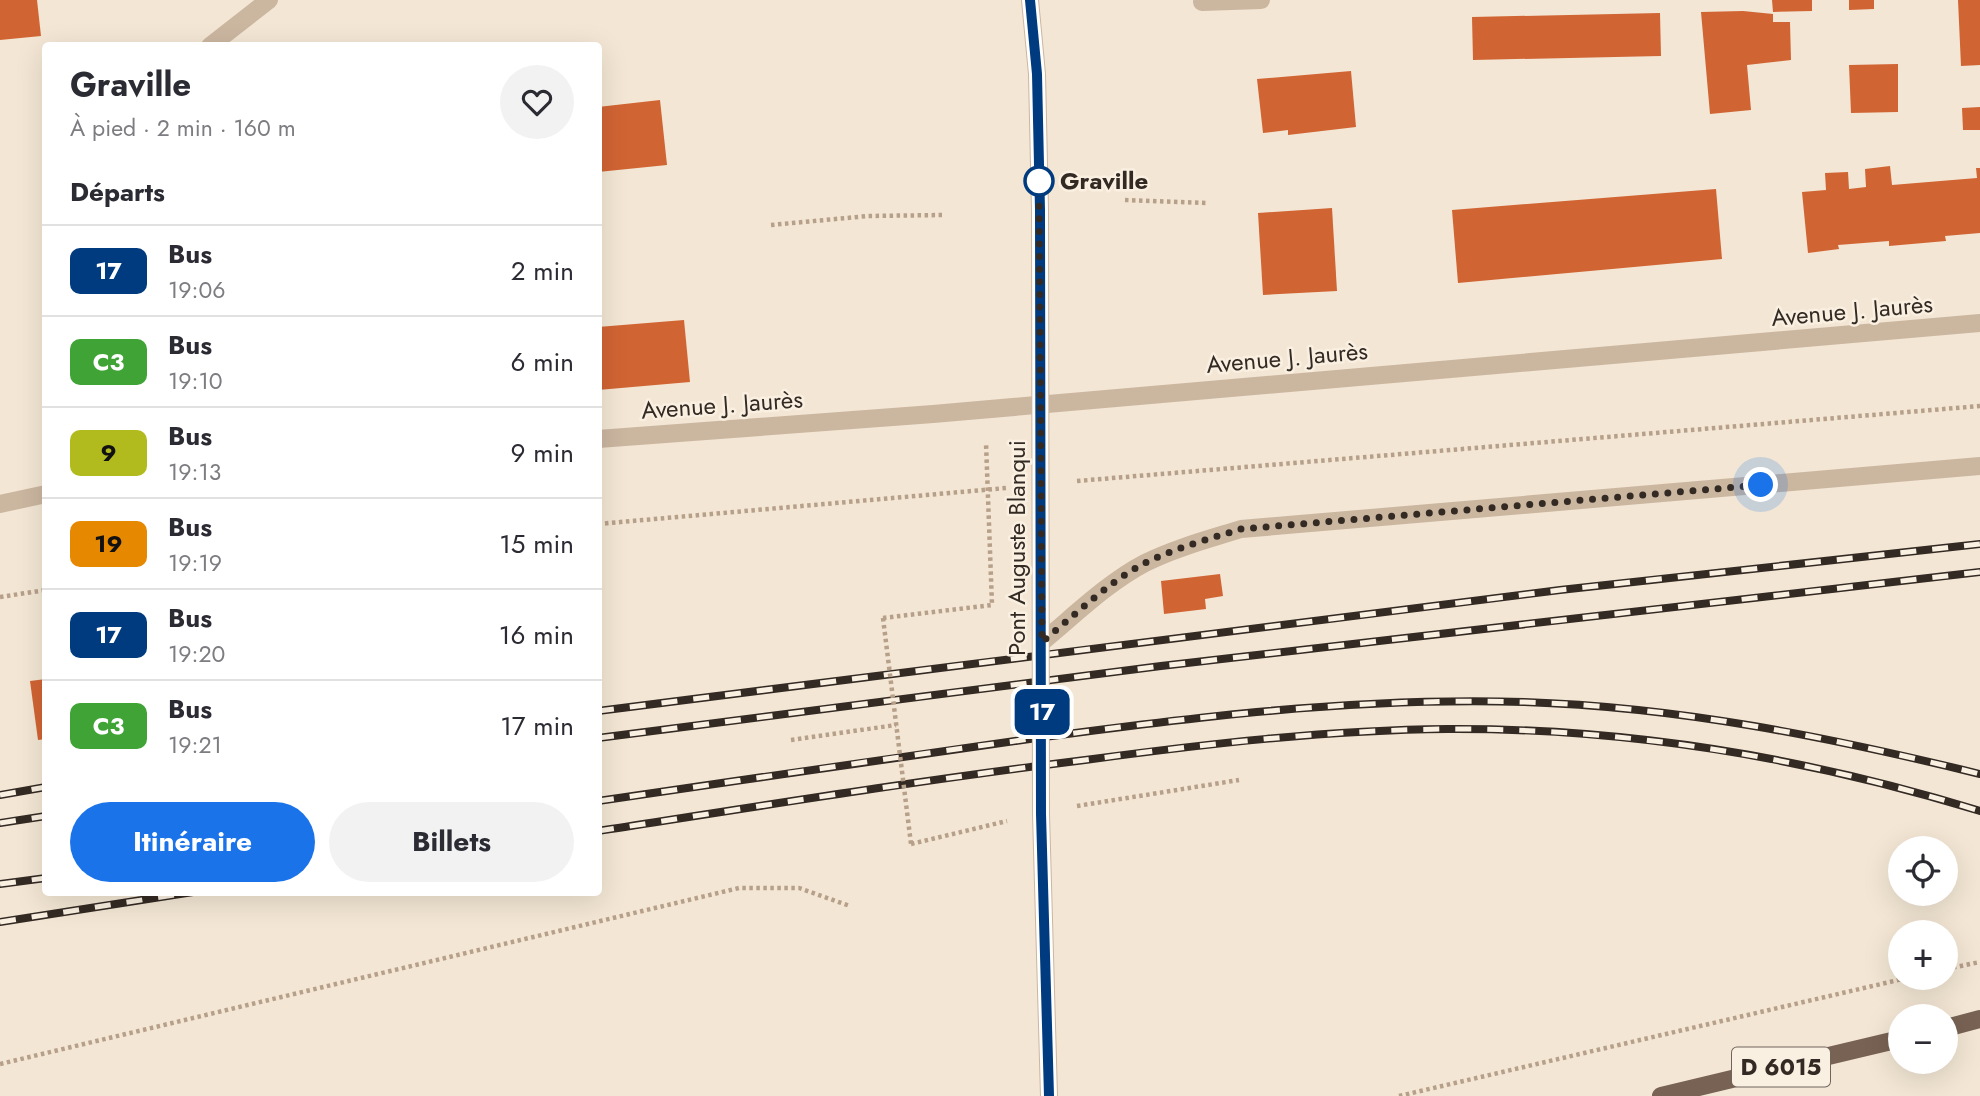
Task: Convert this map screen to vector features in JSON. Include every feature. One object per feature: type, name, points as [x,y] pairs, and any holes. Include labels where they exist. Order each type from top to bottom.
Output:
[{"type":"main road","points":[[1958,1025],[1980,1019]]},
{"type":"main road","name":"D 6015","points":[[1661,1096],[1888,1041]]},
{"type":"street","points":[[215,42],[269,0]]},
{"type":"street","name":"Pont Auguste Blanqui","points":[[1030,0],[1037,74],[1040,210],[1041,814],[1049,1096]]},
{"type":"street","points":[[1202,2],[1261,0]]},
{"type":"street","name":"Avenue J. Jaurès","points":[[602,439],[933,414],[1980,324]]},
{"type":"street","points":[[1042,642],[1104,591],[1144,564],[1187,546],[1241,529],[1980,466]]},
{"type":"street","points":[[0,504],[42,495]]},
{"type":"path","points":[[1125,200],[1208,203]]},
{"type":"path","points":[[771,225],[868,216],[942,215]]},
{"type":"path","points":[[1064,482],[1980,406]]},
{"type":"path","points":[[986,442],[992,605],[883,618],[911,844],[1041,814]]},
{"type":"path","points":[[602,524],[1013,487]]},
{"type":"path","points":[[0,597],[42,591]]},
{"type":"path","points":[[791,740],[896,725]]},
{"type":"path","points":[[1111,799],[1239,780]]},
{"type":"path","points":[[0,1064],[739,888],[799,888],[850,906]]},
{"type":"path","points":[[1958,967],[1980,962]]},
{"type":"path","points":[[1399,1096],[1888,982]]},
{"type":"building","points":[[0,0],[37,0],[41,36],[0,40]]},
{"type":"building","points":[[1772,0],[1812,0],[1812,11],[1773,12]]},
{"type":"building","points":[[1849,0],[1874,0],[1874,9],[1849,10]]},
{"type":"building","points":[[1958,0],[1980,0],[1980,65],[1961,66]]},
{"type":"building","points":[[1743,11],[1773,14],[1773,22],[1790,22],[1791,60],[1747,65],[1751,110],[1710,114],[1701,12]]},
{"type":"building","points":[[1660,13],[1661,56],[1473,60],[1472,17]]},
{"type":"building","points":[[1898,64],[1898,112],[1851,113],[1849,65]]},
{"type":"building","points":[[1351,71],[1356,127],[1288,135],[1288,130],[1263,133],[1257,79]]},
{"type":"building","points":[[660,100],[667,165],[602,172],[602,107]]},
{"type":"building","points":[[1980,107],[1980,130],[1963,130],[1962,108]]},
{"type":"building","points":[[1890,166],[1892,185],[1977,178],[1976,168],[1980,168],[1980,233],[1945,236],[1946,241],[1889,246],[1889,241],[1838,245],[1839,249],[1808,253],[1802,192],[1826,190],[1825,173],[1848,172],[1849,189],[1866,187],[1865,169]]},
{"type":"building","points":[[1716,189],[1722,259],[1458,283],[1452,210]]},
{"type":"building","points":[[1332,208],[1337,291],[1263,295],[1258,213]]},
{"type":"building","points":[[684,320],[690,382],[602,390],[602,327]]},
{"type":"building","points":[[1220,574],[1223,596],[1205,599],[1206,609],[1164,614],[1161,581]]},
{"type":"building","points":[[42,680],[42,740],[38,740],[30,681]]},
{"type":"railway","points":[[602,710],[1560,590],[1980,544]]},
{"type":"railway","points":[[602,737],[1161,666],[1980,572]]},
{"type":"railway","points":[[602,800],[1142,725],[1332,706],[1460,701],[1582,705],[1697,717],[1810,736],[1980,774]]},
{"type":"railway","points":[[602,830],[902,785],[1175,749],[1312,735],[1448,729],[1583,734],[1717,750],[1850,776],[1980,811]]},
{"type":"railway","points":[[0,795],[42,788]]},
{"type":"railway","points":[[0,823],[42,817]]},
{"type":"railway","points":[[0,884],[42,879]]},
{"type":"railway","points":[[0,922],[167,896]]},
{"type":"bus line","name":"17","points":[[1030,0],[1037,74],[1040,210],[1041,814],[1049,1096]]},
{"type":"place","name":"Graville","points":[[1039,181]]},
{"type":"route","points":[[1039,181],[1042,642],[1104,591],[1144,564],[1187,546],[1241,529],[1761,485]]}]
